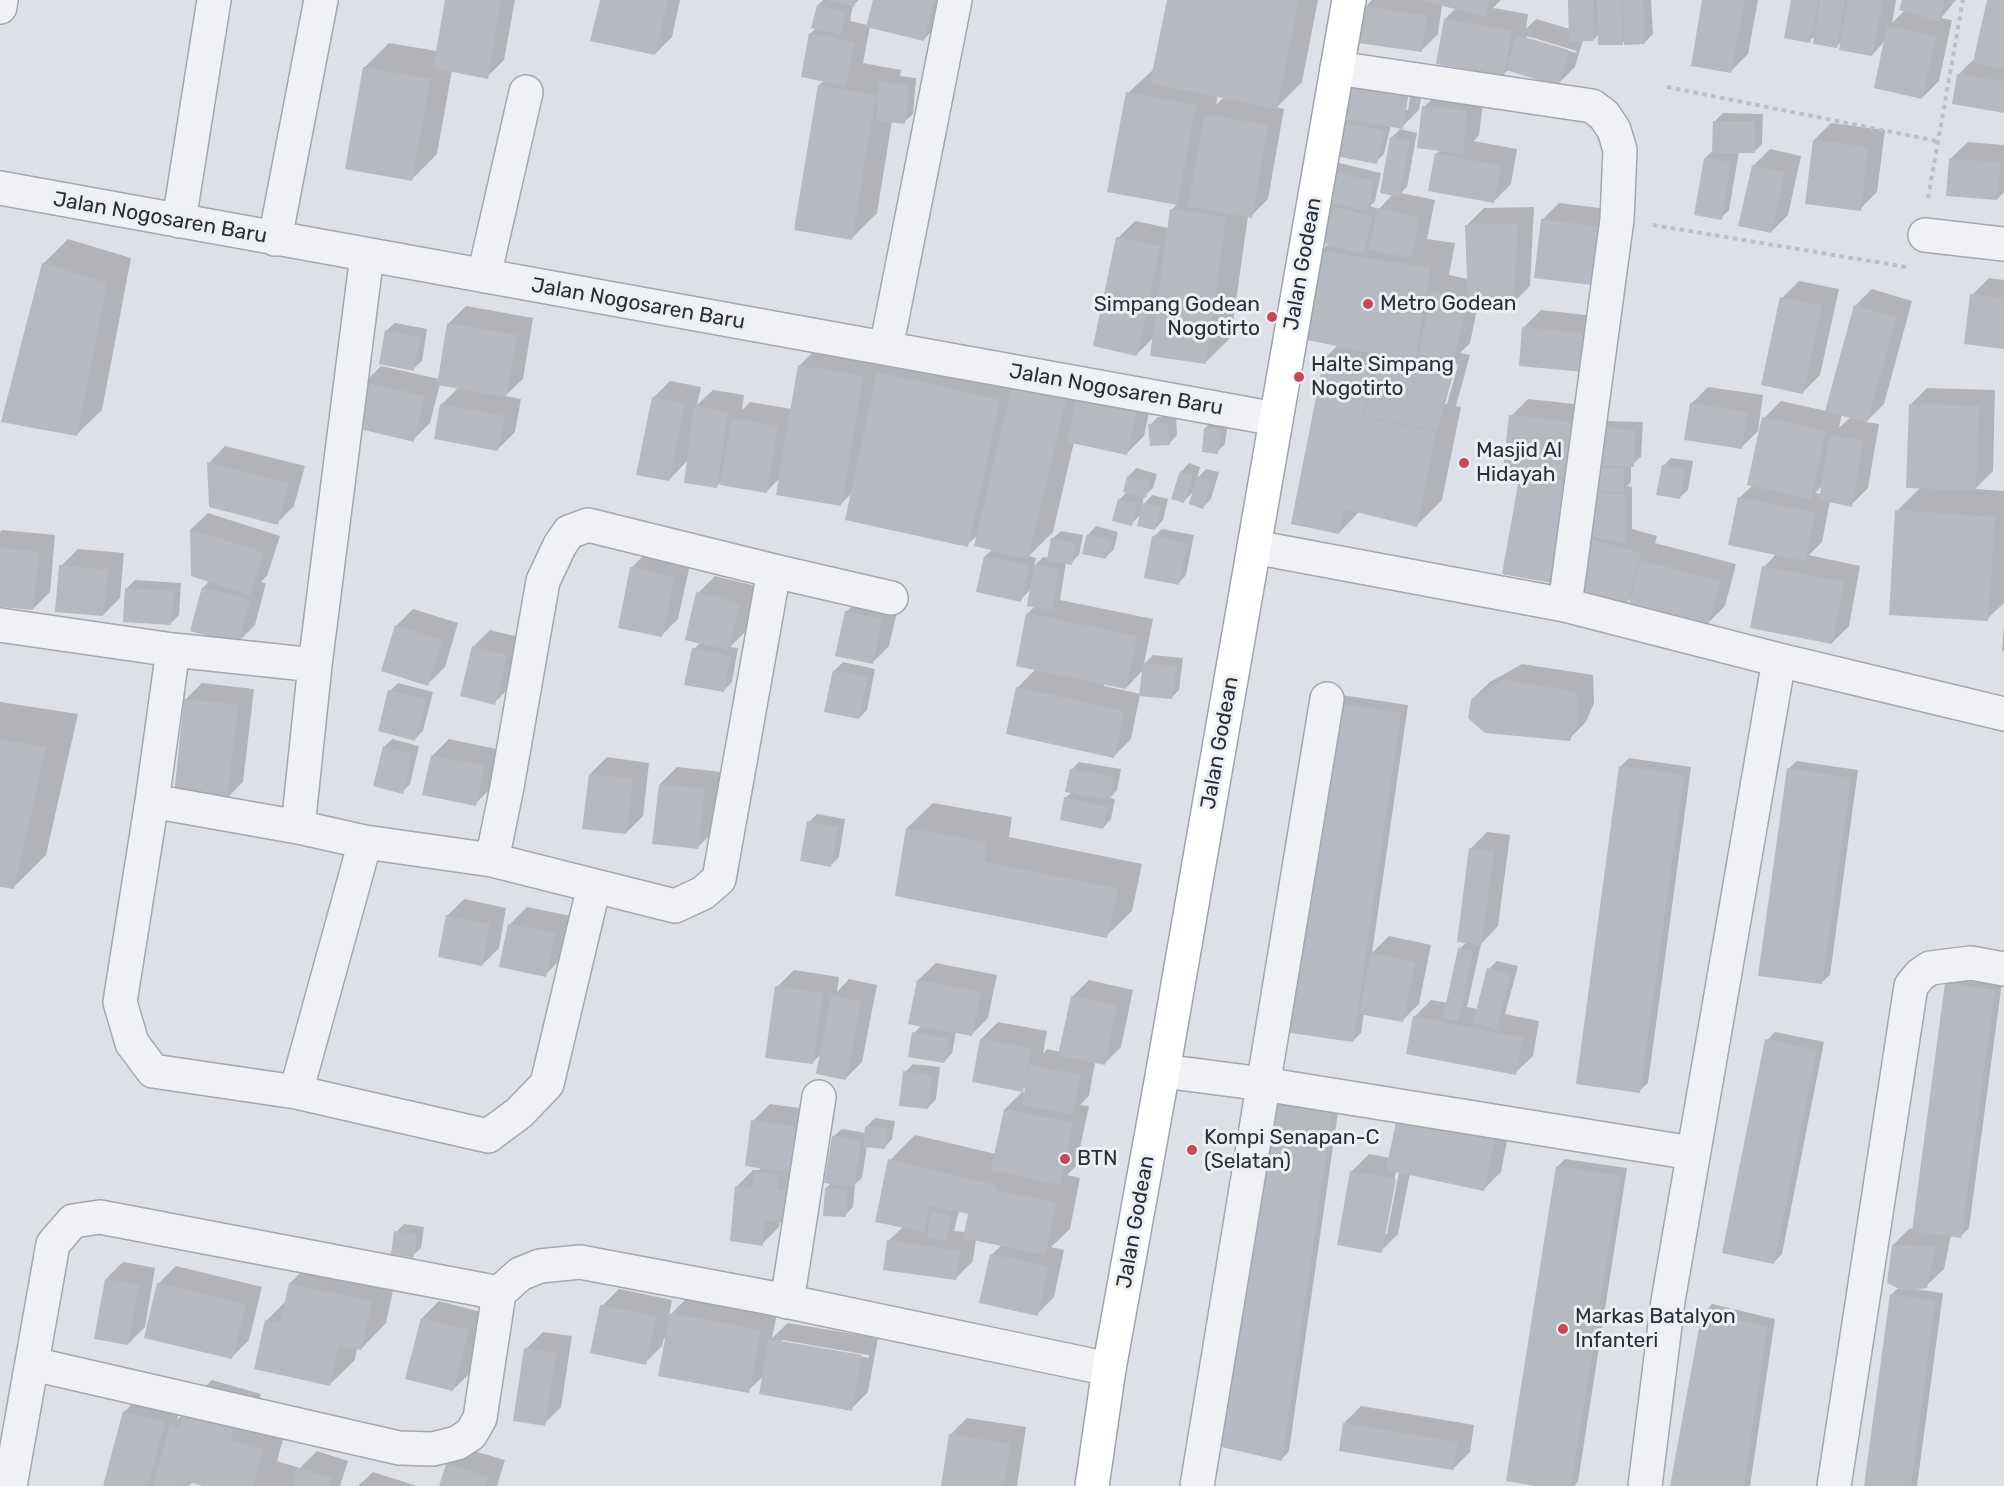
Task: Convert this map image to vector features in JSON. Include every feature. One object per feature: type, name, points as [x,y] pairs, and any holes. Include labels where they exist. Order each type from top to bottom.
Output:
[{"type":"main road","name":"Jalan Godean","points":[[1097,1485],[1109,1369],[1349,0]]},
{"type":"street","points":[[0,7],[1,0]]},
{"type":"street","points":[[179,221],[214,0]]},
{"type":"street","points":[[275,239],[321,0]]},
{"type":"street","points":[[885,348],[955,0]]},
{"type":"street","points":[[1337,68],[1592,106],[1604,115],[1614,130],[1620,150],[1617,219],[1565,605]]},
{"type":"street","points":[[484,276],[526,92]]},
{"type":"street","name":"Jalan Nogosaren Baru","points":[[0,188],[1276,419]]},
{"type":"street","points":[[1925,235],[2004,244]]},
{"type":"street","points":[[298,828],[315,665],[367,255]]},
{"type":"street","points":[[492,860],[543,582],[560,545],[570,532],[588,525],[774,572],[891,598]]},
{"type":"street","points":[[1254,547],[1565,605],[1779,660],[2004,714]]},
{"type":"street","points":[[152,801],[365,842],[492,860],[675,906],[703,893],[718,879],[774,572]]},
{"type":"street","points":[[0,625],[173,650],[315,665]]},
{"type":"street","points":[[173,650],[120,1002],[132,1043],[153,1071],[296,1092],[488,1136],[519,1113],[547,1084],[594,886]]},
{"type":"street","points":[[1645,1486],[1668,1301],[1692,1153],[1779,660]]},
{"type":"street","points":[[1197,1486],[1327,699]]},
{"type":"street","points":[[296,1092],[365,842]]},
{"type":"street","points":[[1834,1486],[1911,986],[1930,968],[1971,963],[2004,969]]},
{"type":"street","points":[[1163,1071],[1263,1084],[1692,1153]]},
{"type":"street","points":[[787,1302],[819,1097]]},
{"type":"street","points":[[10,1486],[53,1244],[73,1221],[100,1217],[499,1293]]},
{"type":"street","points":[[33,1364],[399,1448],[433,1449],[457,1443],[471,1434],[480,1418],[499,1293],[520,1274],[540,1266],[580,1262],[787,1302],[1109,1369]]},
{"type":"path","points":[[1617,219],[1901,267],[1916,264],[1922,258],[1930,183],[1963,0]]},
{"type":"path","points":[[1667,87],[1937,141]]},
{"type":"building","points":[[445,0],[501,0],[488,79],[433,68]]},
{"type":"building","points":[[600,0],[668,0],[655,55],[590,41]]},
{"type":"building","points":[[827,0],[856,0],[854,7]]},
{"type":"building","points":[[873,0],[934,0],[924,41],[866,27]]},
{"type":"building","points":[[1167,0],[1299,0],[1277,109],[1150,83]]},
{"type":"building","points":[[1419,0],[1490,0],[1486,17]]},
{"type":"building","points":[[1568,0],[1593,0],[1594,41],[1569,42]]},
{"type":"building","points":[[1597,0],[1621,0],[1623,45],[1598,45]]},
{"type":"building","points":[[1623,0],[1643,0],[1645,44],[1624,45]]},
{"type":"building","points":[[1702,0],[1745,0],[1731,73],[1691,66]]},
{"type":"building","points":[[1791,0],[1818,0],[1810,43],[1784,38]]},
{"type":"building","points":[[1820,0],[1845,0],[1837,48],[1813,44]]},
{"type":"building","points":[[1848,0],[1883,0],[1872,56],[1839,50]]},
{"type":"building","points":[[1902,0],[1945,0],[1939,21],[1899,10]]},
{"type":"building","points":[[1987,0],[2004,0],[2004,69],[1973,62]]},
{"type":"building","points":[[817,5],[846,12],[841,34],[811,28]]},
{"type":"building","points":[[1363,6],[1427,16],[1422,52],[1358,43]]},
{"type":"building","points":[[1444,19],[1512,31],[1504,76],[1436,64]]},
{"type":"building","points":[[1887,26],[1936,37],[1922,99],[1874,88]]},
{"type":"building","points":[[809,33],[854,42],[846,86],[801,77]]},
{"type":"building","points":[[1517,35],[1569,50],[1558,86],[1506,70]]},
{"type":"building","points":[[363,67],[430,79],[412,181],[345,169]]},
{"type":"building","points":[[1957,74],[2004,82],[2004,113],[1952,104]]},
{"type":"building","points":[[1349,75],[1410,85],[1403,129],[1341,118]]},
{"type":"building","points":[[879,82],[909,85],[905,124],[876,121]]},
{"type":"building","points":[[818,85],[876,95],[852,240],[794,230]]},
{"type":"building","points":[[1126,92],[1196,105],[1177,205],[1107,192]]},
{"type":"building","points":[[1422,106],[1467,111],[1463,154],[1417,148]]},
{"type":"building","points":[[1205,114],[1268,125],[1252,218],[1188,206]]},
{"type":"building","points":[[1713,121],[1755,121],[1755,153],[1712,153]]},
{"type":"building","points":[[1342,122],[1384,131],[1377,164],[1335,156]]},
{"type":"building","points":[[1390,137],[1410,141],[1399,197],[1380,193]]},
{"type":"building","points":[[1813,140],[1868,147],[1861,211],[1805,204]]},
{"type":"building","points":[[1435,153],[1501,166],[1494,203],[1428,191]]},
{"type":"building","points":[[1704,158],[1731,162],[1722,220],[1694,215]]},
{"type":"building","points":[[1949,158],[2000,163],[1997,200],[1946,196]]},
{"type":"building","points":[[1752,165],[1785,172],[1771,233],[1738,226]]},
{"type":"building","points":[[1329,171],[1374,181],[1367,211],[1322,201]]},
{"type":"building","points":[[1328,205],[1372,217],[1363,254],[1319,242]]},
{"type":"building","points":[[1377,208],[1419,217],[1411,258],[1369,250]]},
{"type":"building","points":[[1170,209],[1226,217],[1206,364],[1150,356]]},
{"type":"building","points":[[1541,219],[1607,228],[1600,286],[1534,278]]},
{"type":"building","points":[[1518,223],[1513,304],[1468,307],[1465,225]]},
{"type":"building","points":[[1116,237],[1160,246],[1137,356],[1093,346]]},
{"type":"building","name":"Metro Godean","points":[[1320,251],[1430,268],[1415,362],[1307,340]]},
{"type":"building","points":[[42,263],[107,283],[77,436],[1,422]]},
{"type":"building","points":[[1431,292],[1467,299],[1454,362],[1419,354]]},
{"type":"building","points":[[1970,294],[2004,298],[2004,349],[1964,344]]},
{"type":"building","points":[[1780,297],[1822,306],[1803,394],[1761,385]]},
{"type":"building","points":[[1854,305],[1896,318],[1867,423],[1825,411]]},
{"type":"building","points":[[447,323],[517,335],[506,397],[437,385]]},
{"type":"building","points":[[1522,327],[1588,334],[1584,372],[1519,366]]},
{"type":"building","points":[[385,330],[420,337],[414,371],[379,364]]},
{"type":"building","points":[[1379,356],[1454,372],[1437,431],[1364,416]]},
{"type":"building","points":[[1324,357],[1373,367],[1363,417],[1436,432],[1417,527],[1344,509],[1339,534],[1291,524]]},
{"type":"building","points":[[798,365],[863,376],[841,506],[776,495]]},
{"type":"building","points":[[877,372],[1000,400],[968,547],[845,520]]},
{"type":"building","points":[[363,382],[425,396],[414,442],[352,427]]},
{"type":"building","points":[[1012,386],[1066,399],[1028,559],[974,546]]},
{"type":"building","points":[[1077,393],[1138,406],[1127,455],[1067,442]]},
{"type":"building","points":[[652,397],[685,403],[669,481],[636,475]]},
{"type":"building","points":[[1690,403],[1747,412],[1742,449],[1684,440]]},
{"type":"building","points":[[440,404],[505,416],[498,451],[434,439]]},
{"type":"building","points":[[1909,404],[1979,406],[1976,490],[1906,488]]},
{"type":"building","points":[[694,406],[728,412],[717,488],[684,483]]},
{"type":"building","points":[[1509,415],[1587,424],[1581,478],[1503,469]]},
{"type":"building","points":[[1762,417],[1826,431],[1811,499],[1747,485]]},
{"type":"building","points":[[732,418],[778,426],[767,493],[720,485]]},
{"type":"building","points":[[1168,423],[1170,445],[1150,446],[1148,424]]},
{"type":"building","points":[[1204,428],[1220,428],[1218,454],[1202,452]]},
{"type":"building","points":[[1595,428],[1635,430],[1634,467],[1594,465]]},
{"type":"building","points":[[1830,435],[1863,441],[1852,507],[1819,500]]},
{"type":"building","points":[[207,462],[289,483],[278,525],[209,507]]},
{"type":"building","points":[[1662,465],[1685,469],[1680,499],[1656,495]]},
{"type":"building","points":[[1594,467],[1624,468],[1623,492],[1593,491]]},
{"type":"building","points":[[1180,471],[1193,475],[1184,503],[1171,499]]},
{"type":"building","points":[[1520,473],[1576,483],[1558,584],[1502,574]]},
{"type":"building","points":[[1127,476],[1150,482],[1146,498],[1123,492]]},
{"type":"building","points":[[1197,476],[1211,480],[1203,509],[1189,504]]},
{"type":"building","points":[[1593,493],[1625,494],[1625,543],[1592,537]]},
{"type":"building","points":[[1738,497],[1815,513],[1805,561],[1728,545]]},
{"type":"building","points":[[1118,499],[1137,504],[1132,526],[1112,521]]},
{"type":"building","points":[[1142,503],[1161,507],[1155,530],[1137,526]]},
{"type":"building","points":[[1895,510],[1995,517],[1988,621],[1889,615]]},
{"type":"building","points":[[190,529],[264,553],[250,595],[191,576]]},
{"type":"building","points":[[1087,534],[1111,540],[1106,559],[1082,554]]},
{"type":"building","points":[[1152,536],[1187,543],[1179,585],[1144,578]]},
{"type":"building","points":[[1051,538],[1076,543],[1072,565],[1047,560]]},
{"type":"building","points":[[1587,538],[1641,553],[1627,604],[1573,588]]},
{"type":"building","points":[[0,548],[39,552],[33,610],[0,607]]},
{"type":"building","points":[[984,556],[1029,566],[1021,602],[976,592]]},
{"type":"building","points":[[1640,560],[1720,581],[1708,625],[1629,604]]},
{"type":"building","points":[[59,565],[108,570],[103,616],[55,612]]},
{"type":"building","points":[[1034,565],[1059,569],[1052,610],[1027,606]]},
{"type":"building","points":[[1762,566],[1844,582],[1832,644],[1750,628]]},
{"type":"building","points":[[630,567],[675,577],[662,637],[618,628]]},
{"type":"building","points":[[202,587],[250,600],[238,644],[190,631]]},
{"type":"building","points":[[125,588],[174,591],[171,625],[123,622]]},
{"type":"building","points":[[696,592],[740,603],[728,650],[685,640]]},
{"type":"building","points":[[845,611],[882,620],[873,664],[835,656]]},
{"type":"building","points":[[1026,613],[1137,636],[1126,689],[1016,666]]},
{"type":"building","points":[[395,625],[442,640],[428,686],[381,671]]},
{"type":"building","points":[[472,646],[507,655],[495,705],[460,696]]},
{"type":"building","points":[[692,648],[731,656],[724,692],[684,685]]},
{"type":"building","points":[[1143,663],[1176,666],[1172,699],[1139,696]]},
{"type":"building","points":[[833,670],[868,677],[859,719],[824,712]]},
{"type":"building","points":[[1504,680],[1577,692],[1578,721],[1570,741],[1485,733],[1468,718],[1471,699]]},
{"type":"building","points":[[1016,687],[1124,711],[1114,758],[1006,734]]},
{"type":"building","points":[[388,690],[426,700],[415,741],[378,731]]},
{"type":"building","points":[[184,699],[238,705],[227,801],[174,795]]},
{"type":"building","points":[[1331,703],[1401,713],[1353,1042],[1284,1032]]},
{"type":"building","points":[[0,740],[46,747],[14,889],[0,887]]},
{"type":"building","points":[[383,746],[412,754],[403,794],[373,786]]},
{"type":"building","points":[[431,755],[484,766],[476,806],[422,795]]},
{"type":"building","points":[[1619,766],[1684,775],[1640,1093],[1576,1084]]},
{"type":"building","points":[[1787,768],[1851,778],[1822,984],[1758,976]]},
{"type":"building","points":[[1070,769],[1114,777],[1110,800],[1065,792]]},
{"type":"building","points":[[589,774],[633,779],[626,834],[582,829]]},
{"type":"building","points":[[659,784],[705,789],[698,849],[652,844]]},
{"type":"building","points":[[1064,797],[1108,807],[1103,829],[1060,820]]},
{"type":"building","points":[[807,821],[838,827],[831,867],[800,861]]},
{"type":"building","points":[[906,828],[987,842],[985,862],[1118,889],[1107,938],[895,896]]},
{"type":"building","points":[[1469,848],[1494,852],[1481,945],[1457,942]]},
{"type":"building","points":[[446,915],[490,924],[482,966],[438,957]]},
{"type":"building","points":[[508,924],[555,933],[546,977],[499,967]]},
{"type":"building","points":[[1458,948],[1473,952],[1458,1021],[1443,1018]]},
{"type":"building","points":[[1371,953],[1415,962],[1403,1022],[1359,1014]]},
{"type":"building","points":[[1487,968],[1511,974],[1496,1030],[1473,1023]]},
{"type":"building","points":[[917,980],[981,992],[972,1036],[908,1024]]},
{"type":"building","points":[[1945,983],[1995,990],[1961,1238],[1912,1231]]},
{"type":"building","points":[[775,986],[823,993],[813,1064],[765,1058]]},
{"type":"building","points":[[831,996],[861,1002],[846,1080],[816,1074]]},
{"type":"building","points":[[1071,996],[1117,1006],[1105,1065],[1058,1055]]},
{"type":"building","points":[[1413,1016],[1523,1038],[1516,1075],[1406,1054]]},
{"type":"building","points":[[912,1032],[949,1039],[944,1063],[908,1057]]},
{"type":"building","points":[[980,1039],[1031,1048],[1023,1092],[972,1082]]},
{"type":"building","points":[[1765,1039],[1817,1050],[1774,1264],[1722,1253]]},
{"type":"building","points":[[1029,1065],[1080,1075],[1073,1115],[1022,1105]]},
{"type":"building","points":[[903,1071],[932,1075],[928,1109],[899,1106]]},
{"type":"building","points":[[1269,1104],[1332,1113],[1282,1461],[1213,1445]]},
{"type":"building","points":[[1004,1109],[1073,1123],[1060,1185],[991,1170]]},
{"type":"building","points":[[1397,1117],[1495,1137],[1484,1191],[1386,1170]]},
{"type":"building","points":[[751,1120],[805,1128],[798,1174],[745,1166]]},
{"type":"building","points":[[865,1126],[887,1128],[885,1149],[863,1147]]},
{"type":"building","points":[[832,1136],[861,1141],[854,1187],[824,1183]]},
{"type":"building","points":[[888,1159],[996,1185],[995,1190],[1056,1203],[1045,1255],[963,1238],[968,1214],[930,1206],[924,1232],[875,1222]]},
{"type":"building","name":"Markas Batalyon Infanteri","points":[[1556,1166],[1620,1176],[1571,1486],[1535,1486],[1506,1481]]},
{"type":"building","points":[[1350,1171],[1396,1179],[1382,1253],[1337,1245]]},
{"type":"building","points":[[755,1172],[778,1174],[777,1189],[793,1193],[789,1223],[764,1220],[763,1246],[730,1241],[735,1186],[753,1188]]},
{"type":"building","points":[[825,1188],[847,1190],[846,1217],[823,1216]]},
{"type":"building","points":[[932,1211],[952,1216],[946,1241],[927,1236]]},
{"type":"building","points":[[394,1231],[417,1235],[413,1258],[391,1254]]},
{"type":"building","points":[[887,1240],[960,1251],[956,1280],[883,1270]]},
{"type":"building","points":[[1892,1245],[1936,1246],[1927,1288],[1904,1291],[1887,1283]]},
{"type":"building","points":[[990,1254],[1048,1266],[1038,1316],[979,1303]]},
{"type":"building","points":[[105,1279],[139,1285],[128,1345],[94,1339]]},
{"type":"building","points":[[157,1283],[246,1304],[232,1359],[144,1338]]},
{"type":"building","points":[[289,1283],[372,1302],[361,1350],[339,1345],[330,1386],[254,1369],[265,1320],[280,1323]]},
{"type":"building","points":[[1890,1294],[1935,1301],[1911,1486],[1864,1486]]},
{"type":"building","points":[[600,1305],[656,1317],[646,1365],[590,1353]]},
{"type":"building","points":[[1702,1312],[1767,1327],[1744,1486],[1670,1486]]},
{"type":"building","points":[[670,1313],[761,1330],[749,1393],[658,1376]]},
{"type":"building","points":[[421,1318],[469,1330],[453,1391],[405,1379]]},
{"type":"building","points":[[769,1339],[862,1355],[852,1411],[759,1394]]},
{"type":"building","points":[[524,1348],[556,1353],[545,1426],[513,1421]]},
{"type":"building","points":[[186,1405],[236,1419],[230,1441],[263,1450],[253,1486],[203,1486],[185,1481],[183,1486],[153,1486],[170,1425],[179,1428]]},
{"type":"building","points":[[123,1411],[165,1423],[148,1486],[103,1486]]},
{"type":"building","points":[[1343,1423],[1458,1442],[1453,1470],[1339,1451]]},
{"type":"building","points":[[949,1434],[1010,1444],[1004,1486],[941,1486]]},
{"type":"building","points":[[446,1464],[489,1477],[486,1486],[439,1486]]},
{"type":"building","points":[[298,1468],[332,1478],[329,1486],[292,1486]]},
{"type":"place","name":"Metro Godean","points":[[1368,304]]},
{"type":"place","name":"Simpang Godean Nogotirto","points":[[1272,317]]},
{"type":"place","name":"Halte Simpang Nogotirto","points":[[1299,377]]},
{"type":"place","name":"Masjid Al Hidayah","points":[[1464,463]]},
{"type":"place","name":"Kompi Senapan-C (Selatan)","points":[[1192,1150]]},
{"type":"place","name":"BTN","points":[[1065,1159]]},
{"type":"place","name":"Markas Batalyon Infanteri","points":[[1563,1329]]}]
